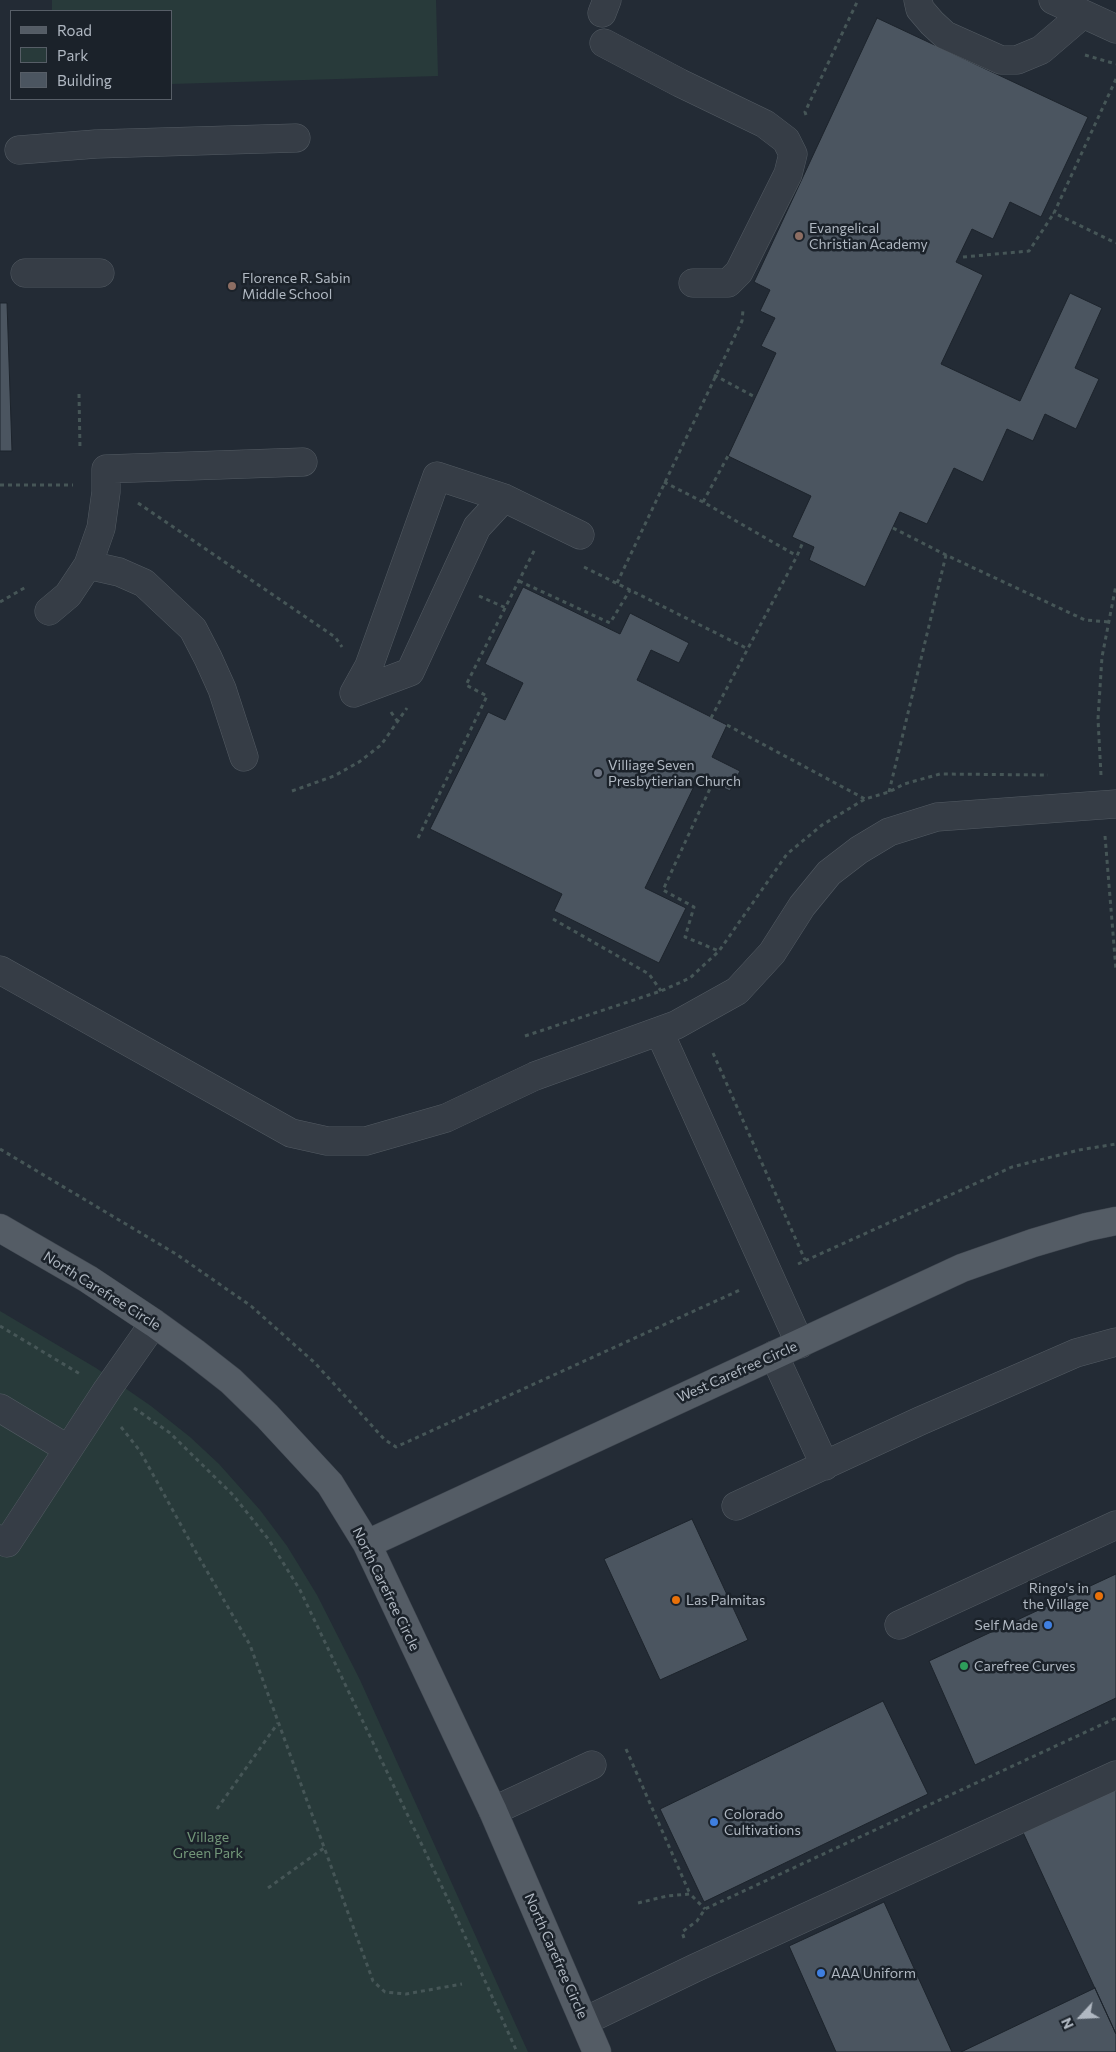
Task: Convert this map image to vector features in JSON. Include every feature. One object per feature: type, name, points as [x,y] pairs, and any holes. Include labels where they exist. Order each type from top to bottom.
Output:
[{"type":"main road","name":"West Carefree Circle","points":[[366,1544],[962,1268],[1033,1243],[1087,1227],[1116,1221]]},
{"type":"main road","name":"North Carefree Circle","points":[[0,1228],[88,1279],[154,1323],[231,1381],[267,1416],[330,1484],[366,1544],[493,1811],[598,2052]]},
{"type":"lane","points":[[918,0],[920,9],[932,24],[946,35],[1001,60],[1017,60],[1042,50],[1083,14]]},
{"type":"lane","points":[[1053,0],[1116,29]]},
{"type":"lane","points":[[604,43],[680,83],[765,124],[786,140],[793,154],[788,174],[739,272],[728,283],[693,284]]},
{"type":"lane","points":[[19,150],[96,144],[296,138]]},
{"type":"lane","points":[[25,273],[100,273]]},
{"type":"lane","points":[[49,611],[68,595],[88,565],[101,528],[106,492],[106,469],[303,462]]},
{"type":"lane","points":[[359,684],[369,666],[437,476],[504,498],[580,536]]},
{"type":"lane","points":[[359,684],[410,672],[477,527],[504,498]]},
{"type":"lane","points":[[88,565],[120,572],[144,583],[192,629],[222,689],[244,756]]},
{"type":"lane","points":[[0,970],[291,1133],[327,1141],[366,1141],[446,1118],[535,1076],[676,1025],[737,991],[772,953],[802,906],[828,873],[859,850],[889,832],[937,817],[1116,804]]},
{"type":"lane","points":[[659,1031],[800,1344]]},
{"type":"lane","points":[[0,1539],[7,1543],[104,1395],[154,1323]]},
{"type":"lane","points":[[736,1506],[920,1421],[1067,1357],[1116,1342]]},
{"type":"lane","points":[[774,1355],[825,1466]]},
{"type":"lane","points":[[0,1408],[68,1449]]},
{"type":"lane","points":[[899,1625],[1116,1525]]},
{"type":"lane","points":[[493,1811],[592,1765]]},
{"type":"lane","points":[[585,2021],[695,1968],[1116,1775]]},
{"type":"path","points":[[963,257],[1029,251],[1054,213],[1116,79]]},
{"type":"path","points":[[1054,213],[1116,243]]},
{"type":"path","points":[[616,583],[714,375],[742,321]]},
{"type":"path","points":[[714,375],[755,397]]},
{"type":"path","points":[[79,394],[81,458]]},
{"type":"path","points":[[703,502],[728,456]]},
{"type":"path","points":[[664,482],[797,556]]},
{"type":"path","points":[[0,485],[82,485]]},
{"type":"path","points":[[132,499],[335,637],[359,684]]},
{"type":"path","points":[[893,528],[1085,620],[1109,622]]},
{"type":"path","points":[[711,718],[803,542]]},
{"type":"path","points":[[418,838],[487,696],[466,685],[538,544]]},
{"type":"path","points":[[889,792],[946,555]]},
{"type":"path","points":[[581,566],[748,648]]},
{"type":"path","points":[[519,581],[610,623],[630,590]]},
{"type":"path","points":[[0,602],[30,584]]},
{"type":"path","points":[[472,594],[506,608]]},
{"type":"path","points":[[292,791],[334,776],[359,762],[381,745],[411,702]]},
{"type":"path","points":[[727,725],[864,799]]},
{"type":"path","points":[[713,782],[663,890],[694,907],[685,937],[719,951]]},
{"type":"path","points":[[553,919],[649,974],[661,991]]},
{"type":"path","points":[[713,1053],[805,1260]]},
{"type":"path","points":[[0,1149],[176,1254],[251,1306],[314,1363],[384,1439],[396,1447],[1012,1167],[1079,1150],[1116,1144]]},
{"type":"path","points":[[0,1326],[104,1395],[170,1433],[233,1495],[269,1540],[300,1590],[454,1912],[517,2052]]},
{"type":"path","points":[[104,1395],[140,1451],[250,1645],[373,1981],[385,1992],[406,1994],[462,1984]]},
{"type":"path","points":[[682,1932],[696,1921],[705,1910],[1116,1718]]},
{"type":"path","points":[[217,1809],[278,1723]]},
{"type":"path","points":[[626,1750],[690,1894],[705,1910]]},
{"type":"path","points":[[268,1888],[324,1848]]},
{"type":"path","points":[[638,1903],[667,1896],[690,1894]]},
{"type":"green space","points":[[52,0],[436,0],[438,76],[172,84],[172,10],[52,10]]},
{"type":"green space","name":"Village Green Park","points":[[0,1311],[96,1368],[151,1406],[190,1437],[219,1464],[260,1510],[287,1546],[317,1595],[360,1680],[528,2052],[0,2052]]},
{"type":"building","points":[[877,18],[1088,117],[1041,217],[1010,202],[993,239],[972,229],[956,262],[983,275],[941,364],[1020,401],[1070,293],[1102,308],[1075,368],[1099,379],[1076,429],[1045,414],[1033,441],[1007,429],[983,482],[954,468],[927,524],[900,512],[865,587],[809,560],[814,547],[792,537],[811,496],[728,456],[776,353],[761,346],[775,318],[760,311],[770,290],[754,282]]},
{"type":"building","points":[[0,303],[7,303],[12,451],[0,451]]},
{"type":"building","name":"Villiage Seven Presbytierian Church","points":[[523,587],[620,634],[630,613],[689,643],[679,663],[651,650],[637,680],[727,725],[712,757],[740,771],[730,791],[699,776],[645,888],[686,908],[659,963],[554,911],[562,894],[430,829],[488,712],[505,720],[523,683],[485,664]]},
{"type":"building","name":"Las Palmitas","points":[[692,1519],[748,1640],[660,1680],[604,1559]]},
{"type":"building","points":[[1116,1574],[1116,1698],[975,1765],[929,1661]]},
{"type":"building","points":[[883,1701],[928,1794],[704,1902],[660,1809]]},
{"type":"building","points":[[1116,1784],[1116,2034],[1021,1828]]},
{"type":"building","points":[[884,1902],[952,2052],[836,2052],[789,1946]]},
{"type":"building","points":[[1095,1988],[1116,2034],[1116,2052],[961,2052]]},
{"type":"place","name":"Evangelical Christian Academy","points":[[799,236]]},
{"type":"place","name":"Florence R. Sabin Middle School","points":[[232,286]]},
{"type":"place","name":"Villiage Seven Presbytierian Church","points":[[598,773]]},
{"type":"place","name":"Ringo's in the Village","points":[[1099,1596]]},
{"type":"place","name":"Las Palmitas","points":[[676,1600]]},
{"type":"place","name":"Self Made","points":[[1048,1625]]},
{"type":"place","name":"Carefree Curves","points":[[964,1666]]},
{"type":"place","name":"Colorado Cultivations","points":[[714,1822]]},
{"type":"place","name":"AAA Uniform","points":[[821,1973]]}]
